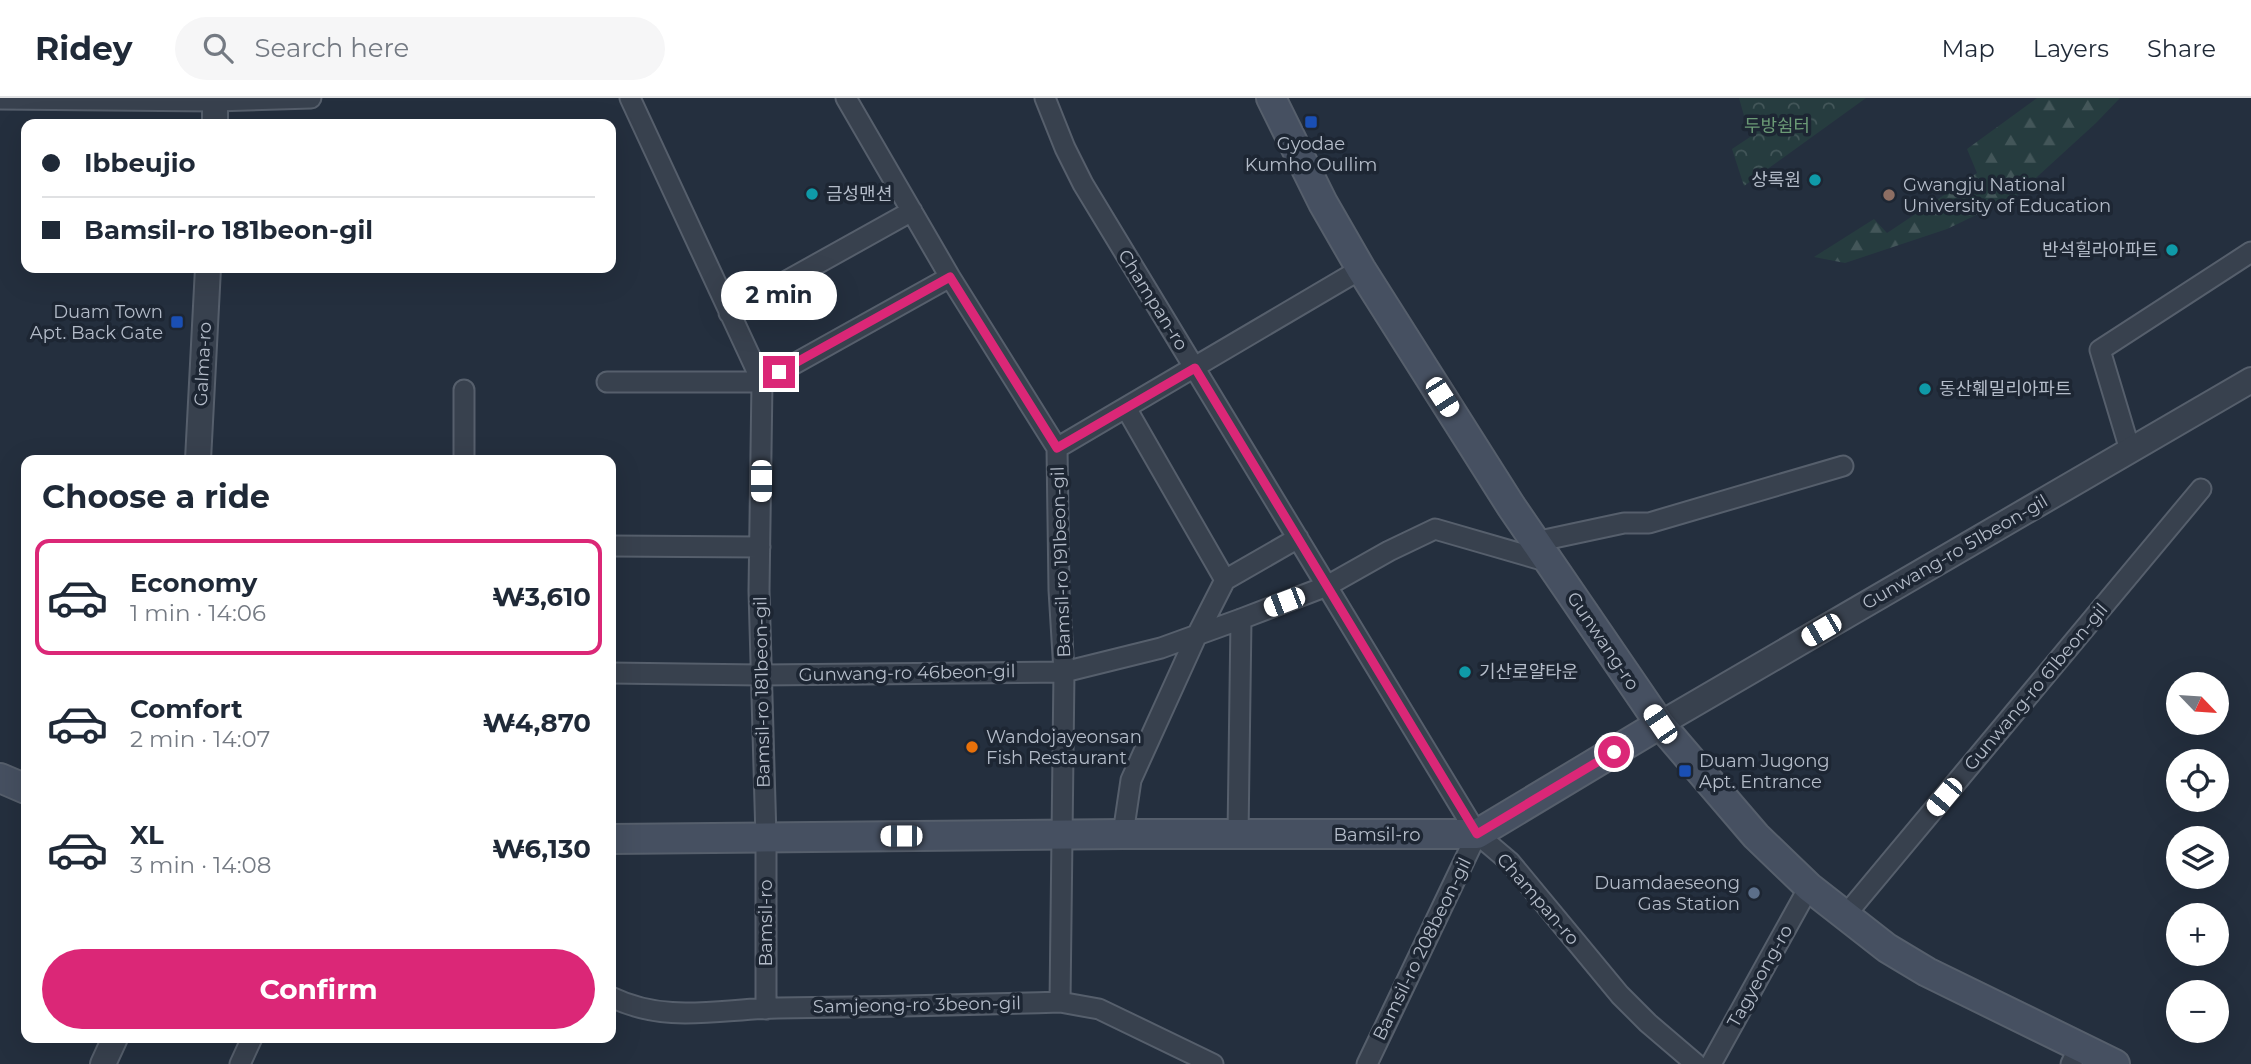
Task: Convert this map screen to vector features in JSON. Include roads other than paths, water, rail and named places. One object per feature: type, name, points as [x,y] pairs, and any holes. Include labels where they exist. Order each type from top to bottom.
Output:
[{"type":"main road","name":"Gunwang-ro","points":[[1271,98],[1323,203],[1361,269],[1542,552],[1660,724],[1756,836],[1844,917],[1887,948],[2075,1056],[2115,1064]]},
{"type":"main road","points":[[1477,834],[1660,724]]},
{"type":"main road","points":[[0,778],[21,787]]},
{"type":"main road","name":"Bamsil-ro","points":[[616,839],[1477,834]]},
{"type":"street","points":[[0,99],[215,108],[311,98]]},
{"type":"street","name":"Bamsil-ro 181beon-gil","points":[[630,98],[762,382],[760,675],[766,838]]},
{"type":"street","name":"Bamsil-ro 191beon-gil","points":[[846,98],[950,277],[1057,448],[1059,590],[1064,672],[1063,835]]},
{"type":"street","name":"Champan-ro","points":[[1045,98],[1083,184],[1477,834],[1510,862],[1620,995],[1696,1064]]},
{"type":"street","points":[[729,313],[912,211]]},
{"type":"street","points":[[2130,450],[2100,350],[2251,252]]},
{"type":"street","points":[[1057,448],[1361,269]]},
{"type":"street","name":"Galma-ro","points":[[198,455],[208,273]]},
{"type":"street","points":[[607,382],[762,382],[950,277]]},
{"type":"street","name":"Gunwang-ro 51beon-gil","points":[[1660,724],[2251,380]]},
{"type":"street","points":[[464,390],[464,455]]},
{"type":"street","points":[[1126,408],[1225,580]]},
{"type":"street","points":[[1542,552],[1624,523],[1649,523],[1843,466]]},
{"type":"street","name":"Gunwang-ro 61beon-gil","points":[[1844,917],[2201,489]]},
{"type":"street","name":"Gunwang-ro 46beon-gil","points":[[616,673],[760,675],[1064,672],[1161,648],[1327,586],[1435,529],[1542,552]]},
{"type":"street","points":[[1123,834],[1131,780],[1225,580],[1298,538]]},
{"type":"street","points":[[616,547],[760,547]]},
{"type":"street","points":[[1238,835],[1241,619]]},
{"type":"street","name":"Bamsil-ro 208beon-gil","points":[[1367,1064],[1477,834]]},
{"type":"street","points":[[1060,1002],[1063,835]]},
{"type":"street","name":"Bamsil-ro","points":[[766,838],[766,1009]]},
{"type":"street","name":"Tagyeong-ro","points":[[1711,1064],[1809,887]]},
{"type":"street","name":"Samjeong-ro 3beon-gil","points":[[616,999],[632,1007],[668,1014],[1060,1002],[1099,1009],[1213,1064]]},
{"type":"street","points":[[103,1064],[113,1043]]},
{"type":"street","points":[[240,1064],[250,1043]]},
{"type":"place","name":"Gyodae Kumho Oullim","points":[[1311,122]]},
{"type":"place","name":"상록원","points":[[1815,180]]},
{"type":"place","name":"금성맨션","points":[[812,194]]},
{"type":"place","name":"Gwangju National University of Education","points":[[1889,195]]},
{"type":"place","name":"반석힐라아파트","points":[[2172,250]]},
{"type":"place","name":"Duam Town Apt. Back Gate","points":[[177,322]]},
{"type":"place","name":"동산훼밀리아파트","points":[[1925,389]]},
{"type":"place","name":"기산로얄타운","points":[[1465,672]]},
{"type":"place","name":"Wandojayeonsan Fish Restaurant","points":[[972,747]]},
{"type":"place","name":"Duam Jugong Apt. Entrance","points":[[1685,771]]},
{"type":"place","name":"Duamdaeseong Gas Station","points":[[1754,893]]},
{"type":"park label","name":"두방쉼터","points":[[1777,126]]}]
